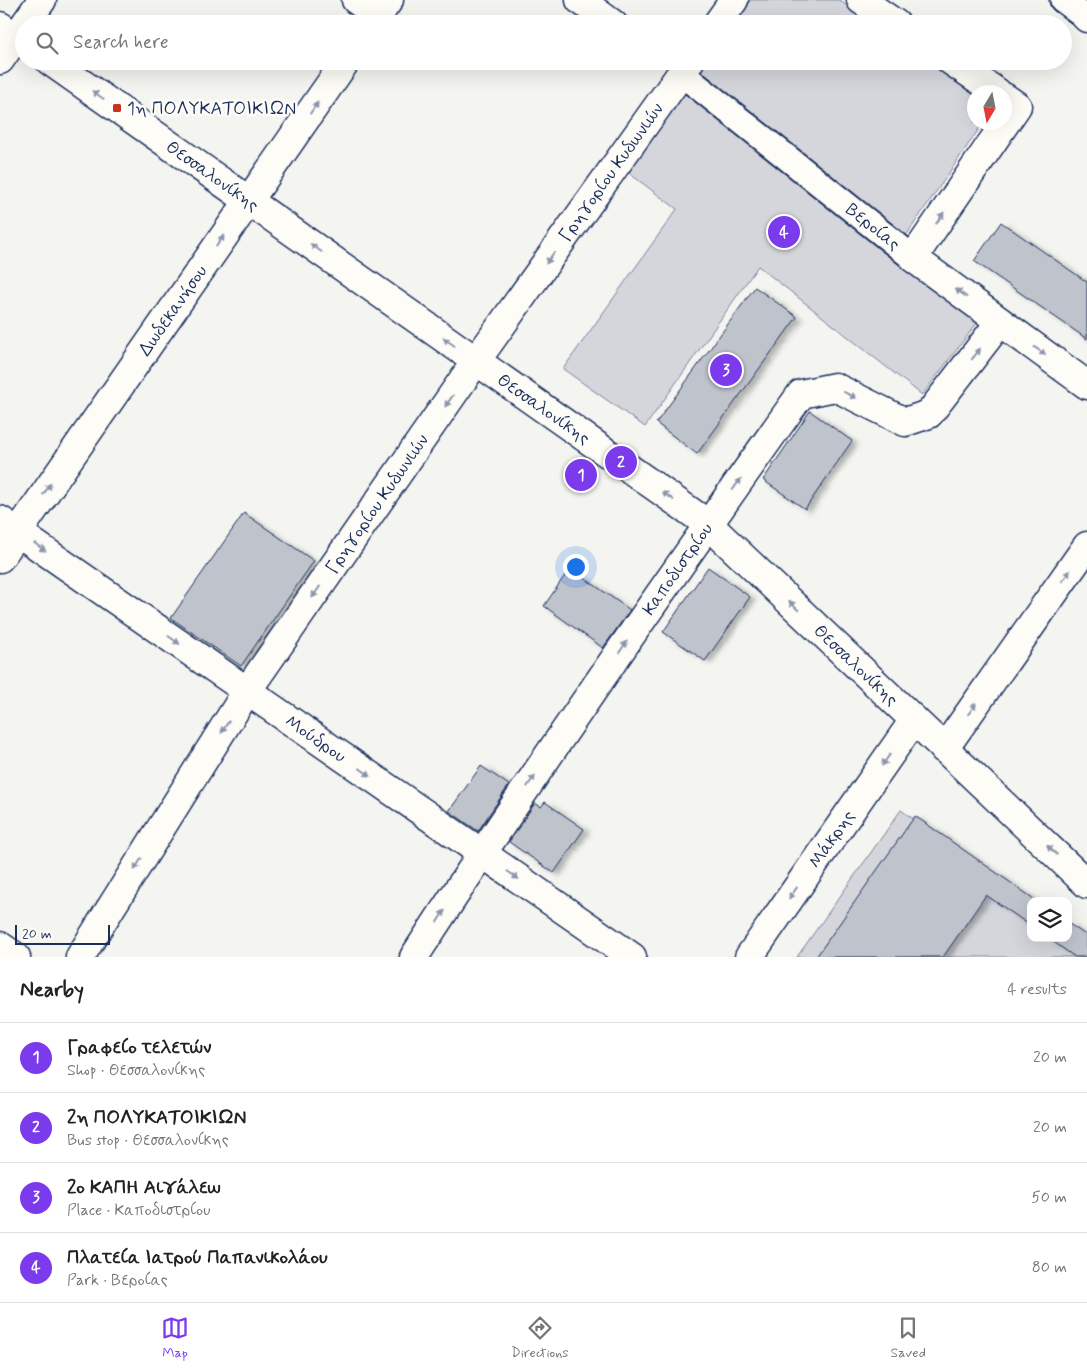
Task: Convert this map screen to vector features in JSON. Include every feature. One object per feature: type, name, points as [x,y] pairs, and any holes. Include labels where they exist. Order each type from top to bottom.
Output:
[{"type":"street","points":[[30,15],[42,0]]},
{"type":"street","points":[[356,0],[380,13]]},
{"type":"street","points":[[580,0],[601,15]]},
{"type":"street","points":[[723,15],[734,0]]},
{"type":"street","points":[[861,0],[883,15]]},
{"type":"street","points":[[1063,0],[1086,17]]},
{"type":"street","points":[[0,60],[15,36]]},
{"type":"street","name":"Θεσσαλονίκης","points":[[63,70],[708,524],[944,749],[1084,876]]},
{"type":"street","name":"Δωδεκανήσου","points":[[0,558],[9,526],[248,201],[340,70]]},
{"type":"street","name":"Γρηγορίου Κυδωνιών","points":[[80,957],[247,691],[676,70]]},
{"type":"street","name":"Βεροίας","points":[[685,70],[913,258],[1087,385]]},
{"type":"street","points":[[964,70],[987,85]]},
{"type":"street","points":[[1012,103],[1017,106],[1012,113]]},
{"type":"street","points":[[913,258],[1001,130]]},
{"type":"street","name":"Καποδιστρίου","points":[[414,957],[482,853],[708,524],[801,394],[834,388],[905,422],[929,414],[1000,322]]},
{"type":"street","name":"Μούδρου","points":[[9,526],[632,957]]},
{"type":"street","points":[[944,749],[1087,546]]},
{"type":"street","name":"Μάκρης","points":[[749,957],[914,720]]},
{"type":"street","points":[[0,946],[16,957]]},
{"type":"shaded area","points":[[748,0],[839,0],[860,15],[737,15]]},
{"type":"shaded area","points":[[698,70],[939,70],[967,90],[967,130],[978,130],[892,256],[980,319],[922,395],[758,266],[645,427],[563,369],[677,209],[626,171]]},
{"type":"shaded area","points":[[901,810],[1027,901],[1027,942],[1072,942],[1072,939],[1087,945],[1087,957],[797,957]]},
{"type":"building","points":[[1001,222],[1087,282],[1087,339],[974,261]]},
{"type":"building","points":[[755,287],[797,317],[697,454],[656,423]]},
{"type":"building","points":[[810,411],[852,441],[805,509],[763,480]]},
{"type":"building","points":[[244,513],[314,561],[241,666],[171,618]]},
{"type":"building","points":[[708,567],[750,597],[705,661],[663,632]]},
{"type":"building","points":[[570,568],[630,610],[603,648],[544,606]]},
{"type":"building","points":[[481,766],[509,785],[478,831],[449,811]]},
{"type":"building","points":[[545,802],[584,829],[554,873],[509,842],[535,803],[541,807]]},
{"type":"building","points":[[915,816],[1031,897],[1027,897],[1027,923],[986,895],[943,957],[816,957]]},
{"type":"building","points":[[1072,926],[1087,936],[1087,957],[1075,957],[1054,942],[1072,942]]},
{"type":"place","name":"1η ΠΟΛΥΚΑΤΟΙΚΙΩΝ","points":[[117,108]]},
{"type":"place","name":"Πλατεία Ιατρού Παπανικολάου","points":[[784,232]]},
{"type":"place","name":"2ο ΚΑΠΗ Αιγάλεω","points":[[726,370]]},
{"type":"place","name":"2η ΠΟΛΥΚΑΤΟΙΚΙΩΝ","points":[[621,462]]},
{"type":"place","name":"Γραφείο τελετών","points":[[581,475]]}]
